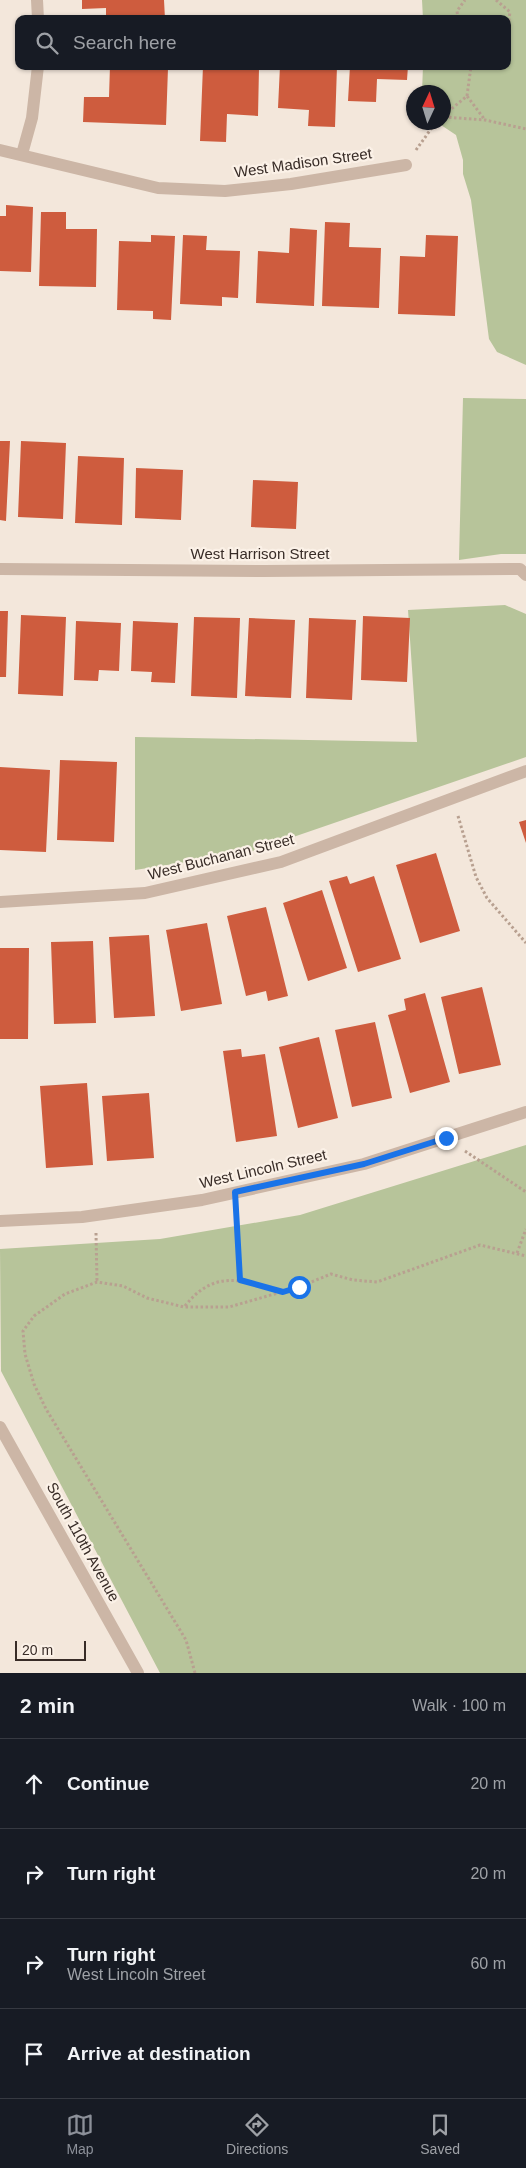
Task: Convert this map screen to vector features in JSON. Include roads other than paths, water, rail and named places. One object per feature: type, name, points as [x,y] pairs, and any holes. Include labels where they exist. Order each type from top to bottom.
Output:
[{"type":"street","points":[[37,0],[38,15]]},
{"type":"street","points":[[22,154],[32,118],[38,70]]},
{"type":"street","name":"West Madison Street","points":[[0,150],[158,188],[225,190],[291,184],[406,165]]},
{"type":"street","name":"West Harrison Street","points":[[0,569],[523,572]]},
{"type":"street","name":"West Buchanan Street","points":[[0,902],[145,893],[272,864],[526,771]]},
{"type":"street","name":"West Lincoln Street","points":[[0,1221],[96,1215],[202,1200],[364,1164],[526,1112]]},
{"type":"street","name":"South 110th Avenue","points":[[0,1427],[138,1673]]}]
